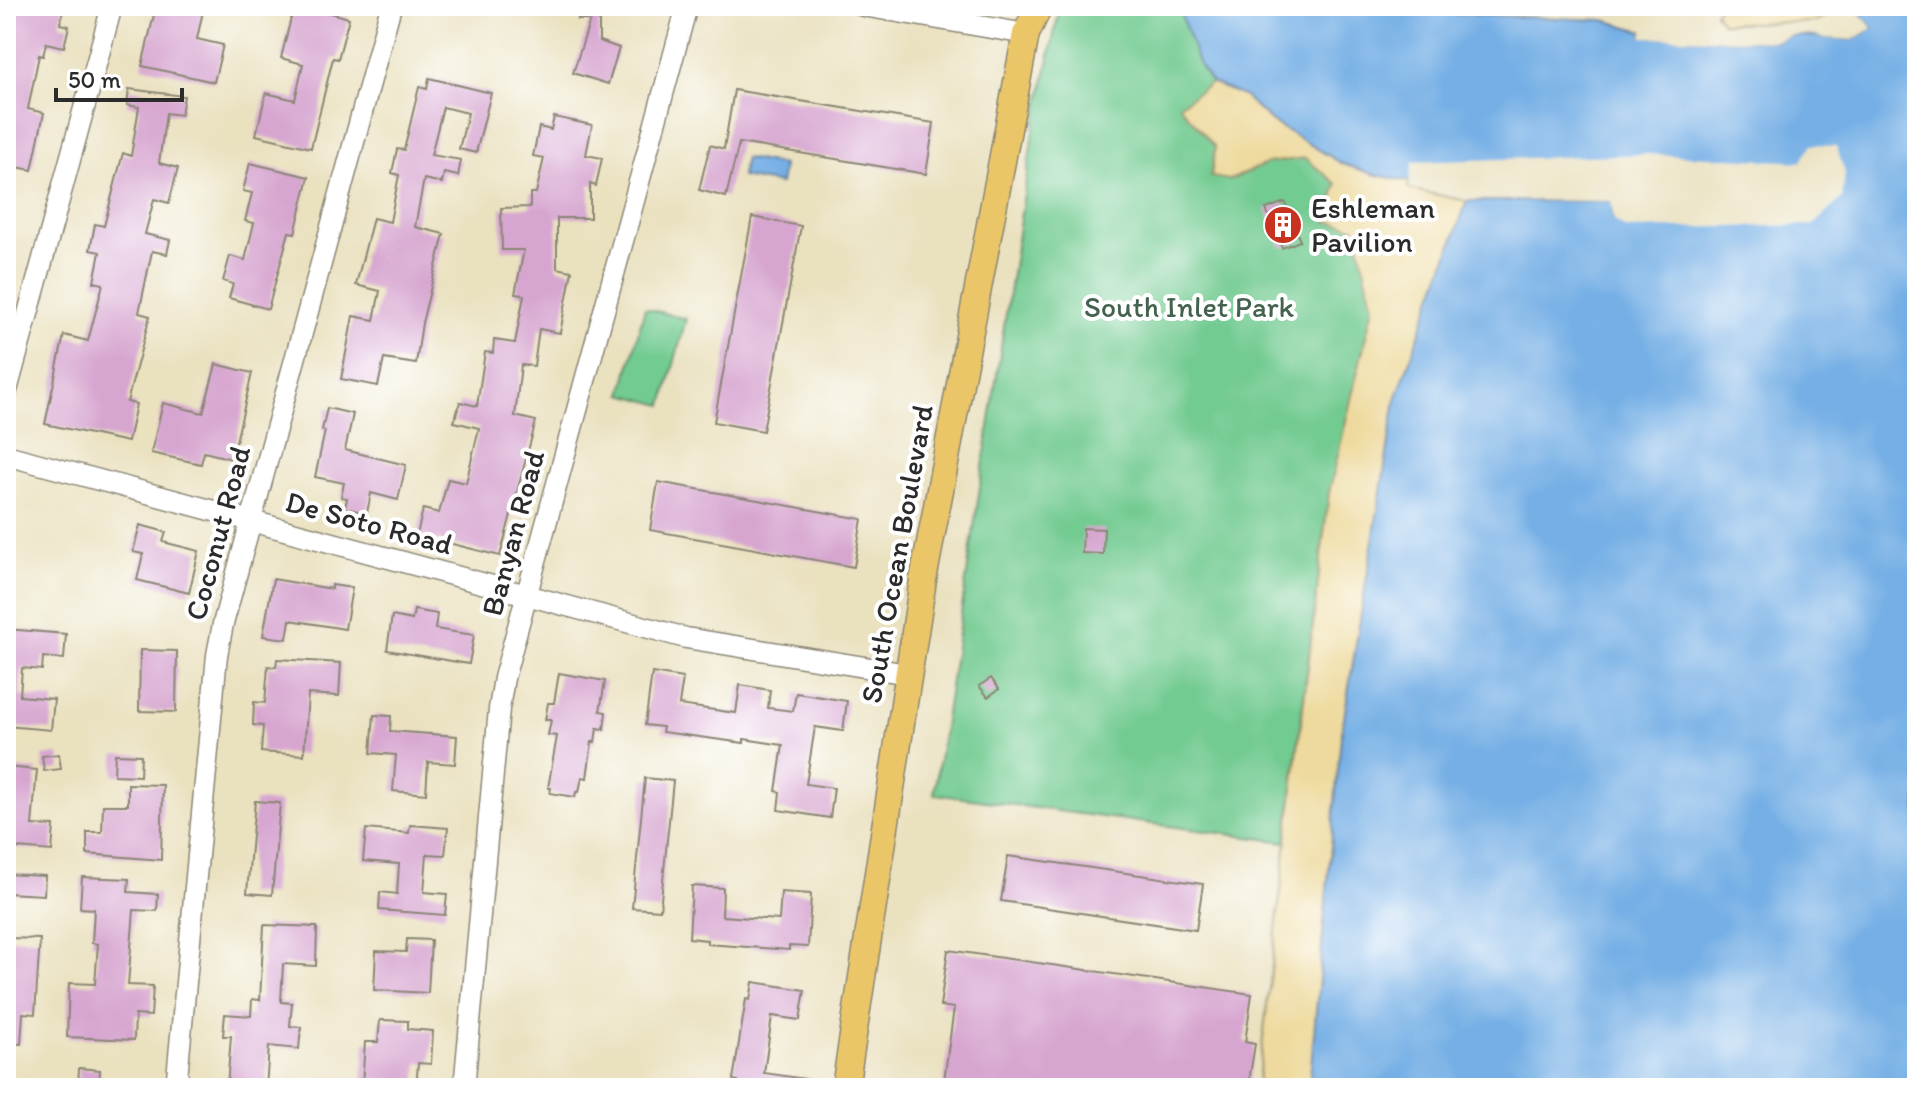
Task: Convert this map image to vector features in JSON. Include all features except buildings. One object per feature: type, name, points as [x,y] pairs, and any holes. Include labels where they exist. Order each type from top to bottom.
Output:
[{"type":"main road","name":"South Ocean Boulevard","points":[[1023,6],[1026,34]]},
{"type":"main road","name":"South Ocean Boulevard","points":[[845,1088],[938,494],[1026,34],[1039,6]]},
{"type":"street","points":[[6,394],[112,6]]},
{"type":"street","name":"Coconut Road","points":[[176,1088],[217,655],[391,6]]},
{"type":"street","name":"Banyan Road","points":[[464,1088],[504,678],[687,6]]},
{"type":"street","points":[[863,6],[1026,34]]},
{"type":"street","name":"De Soto Road","points":[[6,455],[686,638],[908,674]]},
{"type":"green space","name":"South Inlet Park","points":[[1060,6],[1178,6],[1199,65],[1212,83],[1245,97],[1272,122],[1343,164],[1373,307],[1329,493],[1286,842],[934,794],[1032,140]]},
{"type":"green space","points":[[645,308],[686,319],[663,405],[622,394]]},
{"type":"sand","points":[[1718,6],[1838,6],[1816,22],[1723,23],[1715,13]]},
{"type":"sand","points":[[1212,83],[1245,97],[1272,122],[1343,164],[1376,175],[1409,181],[1408,189],[1467,201],[1612,201],[1690,1088],[1257,1088],[1329,493],[1373,307],[1355,227],[1326,221],[1337,184],[1305,158],[1268,163],[1230,180],[1211,177],[1215,147],[1179,105]]},
{"type":"water","points":[[1178,6],[1421,6],[1429,13],[1604,20],[1643,31],[1642,36],[1776,41],[1790,35],[1853,40],[1873,28],[1857,11],[1836,10],[1838,6],[1917,6],[1917,1088],[1309,1088],[1341,736],[1396,399],[1467,201],[1612,201],[1614,219],[1810,218],[1836,195],[1834,175],[1821,168],[1443,174],[1409,181],[1376,175],[1343,164],[1272,122],[1245,97],[1212,83],[1199,65]]},
{"type":"water","points":[[745,158],[783,165],[780,184],[741,177]]},
{"type":"pier","points":[[1836,10],[1857,11],[1873,28],[1853,40],[1813,35],[1790,35],[1776,41],[1642,37],[1643,31],[1775,37],[1789,31],[1813,31],[1852,36],[1867,27],[1855,15],[1832,13]]},
{"type":"pier","points":[[1811,145],[1836,146],[1845,173],[1842,198],[1813,225],[1626,229],[1614,220],[1611,201],[1463,200],[1467,197],[1612,197],[1616,200],[1617,216],[1809,214],[1832,193],[1830,177],[1820,172],[1443,178],[1409,185],[1413,162],[1648,154],[1801,162]]},
{"type":"place","name":"Eshleman Pavilion","points":[[1283,225]]}]
